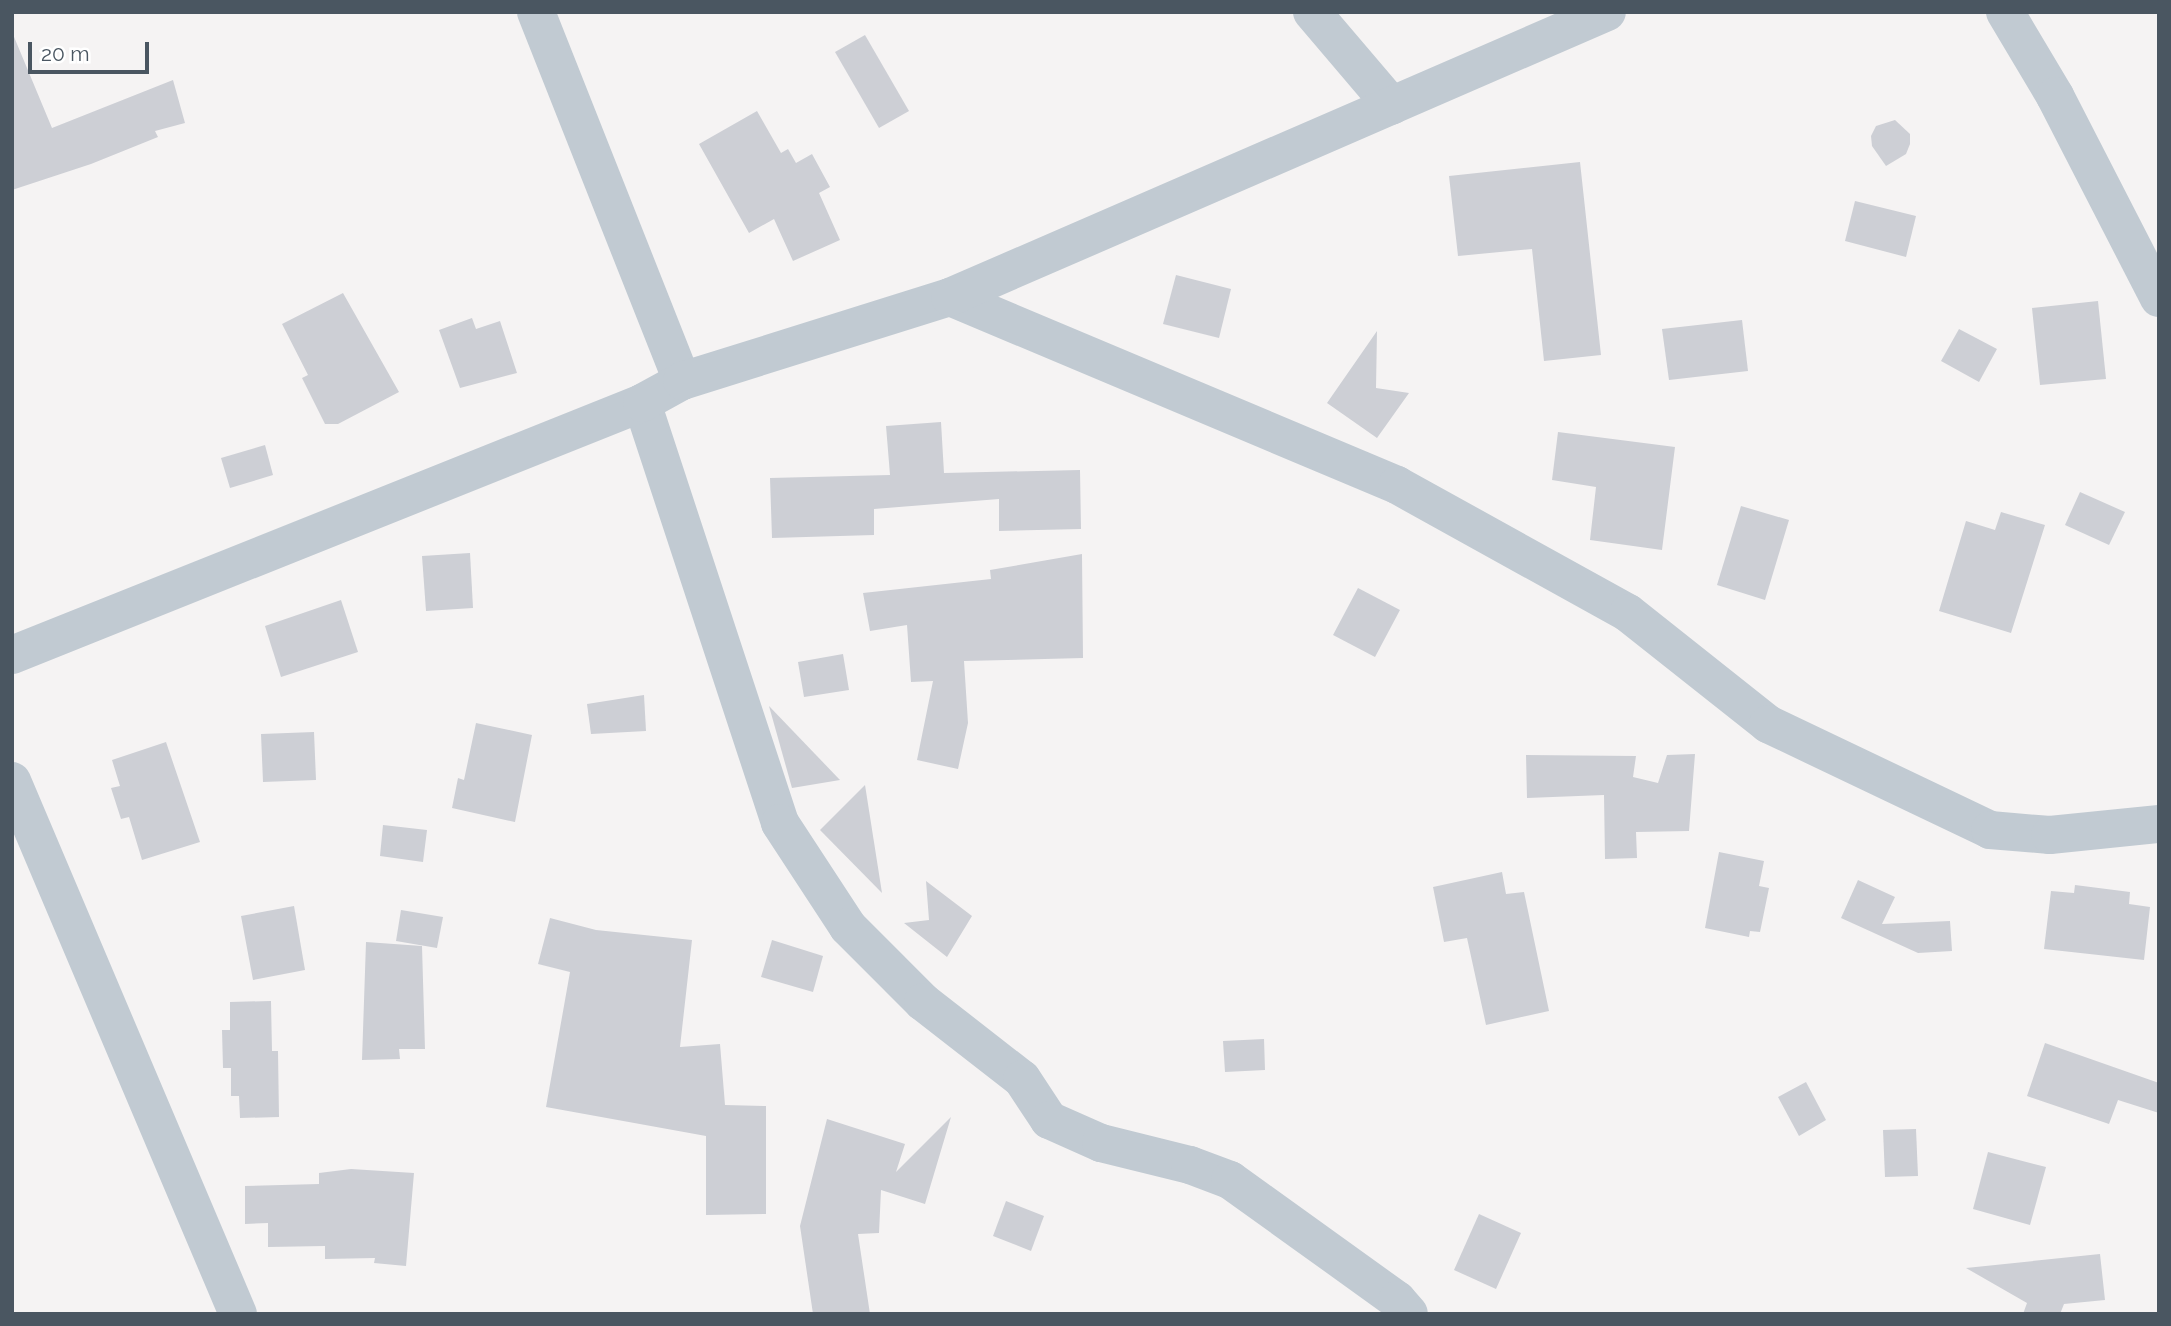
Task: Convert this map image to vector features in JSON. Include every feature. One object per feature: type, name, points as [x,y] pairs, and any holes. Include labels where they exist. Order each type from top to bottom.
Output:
[{"type":"street","points":[[536,12],[681,381]]},
{"type":"street","points":[[1312,12],[1392,106]]},
{"type":"street","points":[[12,655],[642,403],[681,381],[950,297],[1607,12]]},
{"type":"street","points":[[2005,12],[2055,96],[2159,298]]},
{"type":"street","points":[[950,297],[1397,485],[1628,613],[1768,724],[1990,830],[2050,835],[2159,824]]},
{"type":"street","points":[[642,403],[780,822],[848,927],[923,1002],[1022,1079],[1049,1120],[1101,1143],[1190,1165],[1230,1180],[1397,1300],[1409,1314]]},
{"type":"street","points":[[12,781],[237,1314]]},
{"type":"building","points":[[12,32],[52,128],[173,80],[185,123],[155,131],[158,137],[91,164],[12,190]]},
{"type":"building","points":[[865,35],[909,111],[879,128],[835,52]]},
{"type":"building","points":[[757,111],[781,153],[788,149],[796,163],[812,154],[830,187],[819,193],[840,240],[793,261],[774,219],[749,233],[699,144]]},
{"type":"building","points":[[1895,120],[1910,134],[1910,144],[1906,154],[1886,166],[1872,146],[1871,136],[1876,126]]},
{"type":"building","points":[[1580,162],[1601,355],[1544,361],[1532,249],[1458,256],[1449,176]]},
{"type":"building","points":[[1855,201],[1916,216],[1906,257],[1845,241]]},
{"type":"building","points":[[1176,275],[1231,289],[1219,338],[1163,324]]},
{"type":"building","points":[[343,293],[399,392],[338,424],[325,424],[302,378],[308,375],[282,324]]},
{"type":"building","points":[[2098,301],[2106,379],[2040,385],[2032,308]]},
{"type":"building","points":[[472,318],[476,329],[500,321],[517,373],[460,388],[439,330]]},
{"type":"building","points":[[1742,320],[1748,371],[1669,380],[1662,329]]},
{"type":"building","points":[[1959,329],[1997,349],[1979,382],[1941,361]]},
{"type":"building","points":[[1377,331],[1376,388],[1409,393],[1377,438],[1327,403]]},
{"type":"building","points":[[941,422],[944,473],[1080,470],[1081,529],[999,531],[999,499],[874,509],[874,535],[772,538],[770,478],[890,475],[886,426]]},
{"type":"building","points":[[1558,432],[1675,447],[1662,550],[1590,540],[1596,487],[1552,480]]},
{"type":"building","points":[[265,445],[273,475],[230,488],[221,458]]},
{"type":"building","points":[[2080,492],[2125,512],[2109,545],[2065,525]]},
{"type":"building","points":[[1741,506],[1789,520],[1765,600],[1717,585]]},
{"type":"building","points":[[2001,512],[2045,525],[2011,633],[1939,611],[1966,521],[1995,530]]},
{"type":"building","points":[[470,553],[473,608],[426,611],[422,556]]},
{"type":"building","points":[[1082,554],[1083,658],[964,661],[968,723],[958,769],[917,760],[933,681],[911,682],[907,625],[870,631],[863,593],[991,579],[990,570]]},
{"type":"building","points":[[1358,588],[1400,610],[1375,657],[1333,635]]},
{"type":"building","points":[[341,600],[358,652],[281,677],[265,626]]},
{"type":"building","points":[[843,654],[849,690],[804,697],[798,662]]},
{"type":"building","points":[[644,695],[646,731],[591,734],[587,704]]},
{"type":"building","points":[[769,706],[840,780],[792,788]]},
{"type":"building","points":[[476,723],[532,735],[515,822],[452,808],[458,778],[464,780]]},
{"type":"building","points":[[314,732],[316,780],[263,782],[261,734]]},
{"type":"building","points":[[166,742],[200,842],[142,860],[129,817],[121,819],[111,788],[120,786],[112,760]]},
{"type":"building","points":[[1695,754],[1689,831],[1636,832],[1637,858],[1605,859],[1604,795],[1527,798],[1526,755],[1636,756],[1633,777],[1658,783],[1667,755]]},
{"type":"building","points":[[865,785],[882,893],[820,830]]},
{"type":"building","points":[[383,825],[427,830],[423,862],[380,856]]},
{"type":"building","points":[[1719,852],[1764,861],[1759,886],[1769,888],[1760,932],[1750,931],[1749,937],[1705,928]]},
{"type":"building","points":[[1502,872],[1506,894],[1524,892],[1549,1011],[1486,1025],[1467,938],[1444,942],[1433,887]]},
{"type":"building","points":[[1858,880],[1895,897],[1882,924],[1950,921],[1952,951],[1918,953],[1841,918]]},
{"type":"building","points":[[926,881],[972,916],[947,957],[904,923],[929,920]]},
{"type":"building","points":[[2075,885],[2130,892],[2129,904],[2150,907],[2144,960],[2044,949],[2051,891],[2074,893]]},
{"type":"building","points":[[294,906],[305,970],[253,980],[241,916]]},
{"type":"building","points":[[401,910],[443,917],[437,948],[396,941]]},
{"type":"building","points":[[550,918],[596,930],[692,940],[680,1047],[720,1044],[725,1105],[766,1106],[766,1214],[706,1215],[706,1136],[546,1107],[570,972],[538,964]]},
{"type":"building","points":[[772,940],[823,956],[813,992],[761,977]]},
{"type":"building","points":[[366,942],[422,946],[425,1049],[399,1049],[400,1059],[362,1060]]},
{"type":"building","points":[[271,1001],[272,1051],[278,1051],[279,1117],[240,1118],[239,1096],[231,1096],[231,1068],[223,1068],[222,1030],[230,1030],[230,1002]]},
{"type":"building","points":[[1264,1039],[1265,1070],[1225,1072],[1223,1041]]},
{"type":"building","points":[[2045,1043],[2159,1083],[2159,1113],[2118,1100],[2109,1124],[2027,1096]]},
{"type":"building","points":[[1806,1082],[1826,1120],[1799,1136],[1778,1097]]},
{"type":"building","points":[[951,1117],[925,1204],[881,1190],[879,1233],[858,1234],[870,1314],[813,1314],[800,1226],[827,1119],[905,1144],[896,1172]]},
{"type":"building","points":[[1916,1129],[1918,1176],[1885,1177],[1883,1130]]},
{"type":"building","points":[[1988,1152],[2046,1167],[2030,1225],[1973,1209]]},
{"type":"building","points":[[351,1169],[414,1173],[406,1266],[374,1263],[375,1258],[325,1259],[325,1246],[268,1247],[268,1223],[245,1224],[245,1186],[319,1184],[319,1173]]},
{"type":"building","points":[[1006,1201],[1044,1216],[1031,1251],[993,1236]]},
{"type":"building","points":[[1479,1214],[1521,1233],[1496,1289],[1454,1270]]},
{"type":"building","points":[[2100,1254],[2105,1300],[2064,1304],[2060,1314],[2023,1314],[2027,1303],[1966,1268]]}]
